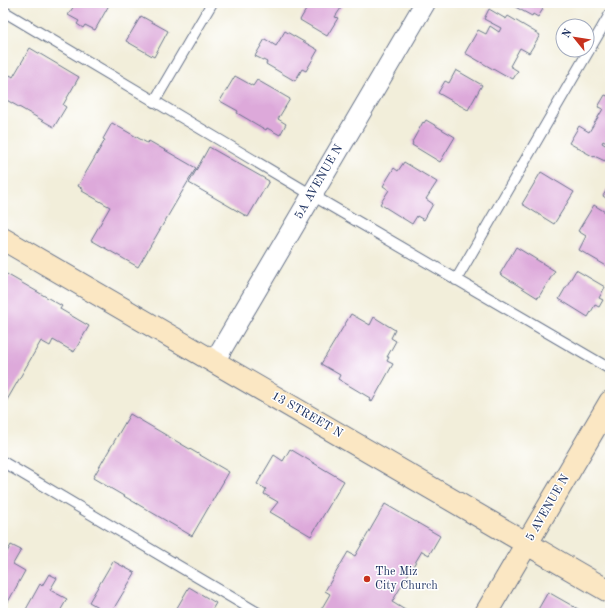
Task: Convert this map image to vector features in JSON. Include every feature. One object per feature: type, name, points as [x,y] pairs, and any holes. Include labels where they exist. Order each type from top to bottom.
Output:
[{"type":"street","name":"5A AVENUE N","points":[[214,362],[425,3]]},
{"type":"street","name":"13 STREET N","points":[[3,239],[610,592]]},
{"type":"street","name":"5 AVENUE N","points":[[486,613],[528,544],[610,402]]},
{"type":"lane","points":[[154,102],[212,3]]},
{"type":"lane","points":[[3,11],[154,102],[610,369]]},
{"type":"lane","points":[[456,280],[610,14]]},
{"type":"lane","points":[[3,462],[258,613]]},
{"type":"building","points":[[76,3],[106,3],[109,5],[95,30],[85,25],[83,28],[77,24],[79,21],[68,15]]},
{"type":"building","points":[[310,3],[339,3],[343,5],[335,17],[338,18],[327,36],[300,20]]},
{"type":"building","points":[[508,3],[540,3],[538,6],[543,9],[538,17],[533,14],[532,16]]},
{"type":"building","points":[[489,9],[506,19],[508,16],[540,35],[529,53],[520,48],[510,66],[518,71],[513,79],[465,53],[478,30],[486,34],[490,26],[499,32],[501,28],[484,19]]},
{"type":"building","points":[[141,16],[168,31],[154,57],[126,41]]},
{"type":"building","points":[[285,31],[318,50],[306,71],[302,69],[295,81],[266,64],[267,62],[255,56],[265,39],[276,46]]},
{"type":"building","points":[[30,48],[79,77],[63,105],[66,107],[54,127],[3,98],[3,86],[10,75],[13,77]]},
{"type":"building","points":[[456,70],[482,85],[468,110],[438,93],[445,81],[449,83]]},
{"type":"building","points":[[235,76],[253,86],[257,80],[290,99],[278,119],[286,124],[280,135],[267,128],[266,130],[220,101]]},
{"type":"building","points":[[605,95],[610,97],[610,145],[603,141],[602,143],[610,148],[610,152],[605,161],[594,157],[569,143],[579,126],[589,132],[603,109],[598,107]]},
{"type":"building","points":[[426,120],[455,137],[440,162],[412,145],[412,142],[423,122],[424,123]]},
{"type":"building","points":[[112,123],[147,143],[149,141],[196,168],[138,267],[91,240],[110,207],[82,191],[83,189],[78,186],[105,140],[103,139]]},
{"type":"building","points":[[209,147],[269,181],[248,217],[189,183]]},
{"type":"building","points":[[404,162],[437,182],[426,199],[433,204],[424,220],[417,216],[412,224],[380,204],[389,190],[383,186],[394,168],[398,171]]},
{"type":"building","points":[[541,172],[574,192],[554,224],[522,204]]},
{"type":"building","points":[[610,184],[610,201],[603,196]]},
{"type":"building","points":[[594,205],[610,215],[610,268],[579,250],[586,236],[578,231]]},
{"type":"building","points":[[516,247],[555,271],[538,298],[500,274]]},
{"type":"building","points":[[576,270],[605,287],[599,298],[603,300],[599,307],[595,305],[588,317],[559,299]]},
{"type":"building","points":[[3,272],[62,306],[60,309],[89,326],[74,352],[53,340],[50,346],[41,341],[3,407]]},
{"type":"building","points":[[351,314],[370,325],[374,317],[395,330],[391,338],[396,341],[387,357],[389,357],[387,361],[393,364],[372,402],[369,400],[370,398],[338,379],[340,375],[321,364]]},
{"type":"building","points":[[130,414],[229,472],[192,536],[93,478]]},
{"type":"building","points":[[290,449],[344,481],[311,536],[270,512],[278,502],[264,494],[266,489],[257,484],[274,455],[283,461]]},
{"type":"building","points":[[385,504],[440,536],[429,555],[422,551],[392,602],[410,613],[319,613],[330,594],[325,591],[348,552],[355,556]]},
{"type":"building","points":[[11,545],[21,550],[13,564],[25,571],[8,602],[3,599],[3,559]]},
{"type":"building","points":[[113,561],[135,573],[111,613],[108,613],[89,602]]},
{"type":"building","points":[[49,574],[57,578],[50,590],[67,599],[59,613],[24,613],[40,584],[42,586]]},
{"type":"building","points":[[189,587],[216,603],[210,613],[174,613]]},
{"type":"building","points":[[548,592],[585,613],[536,613]]},
{"type":"place","name":"The Miz City Church","points":[[367,579]]}]
